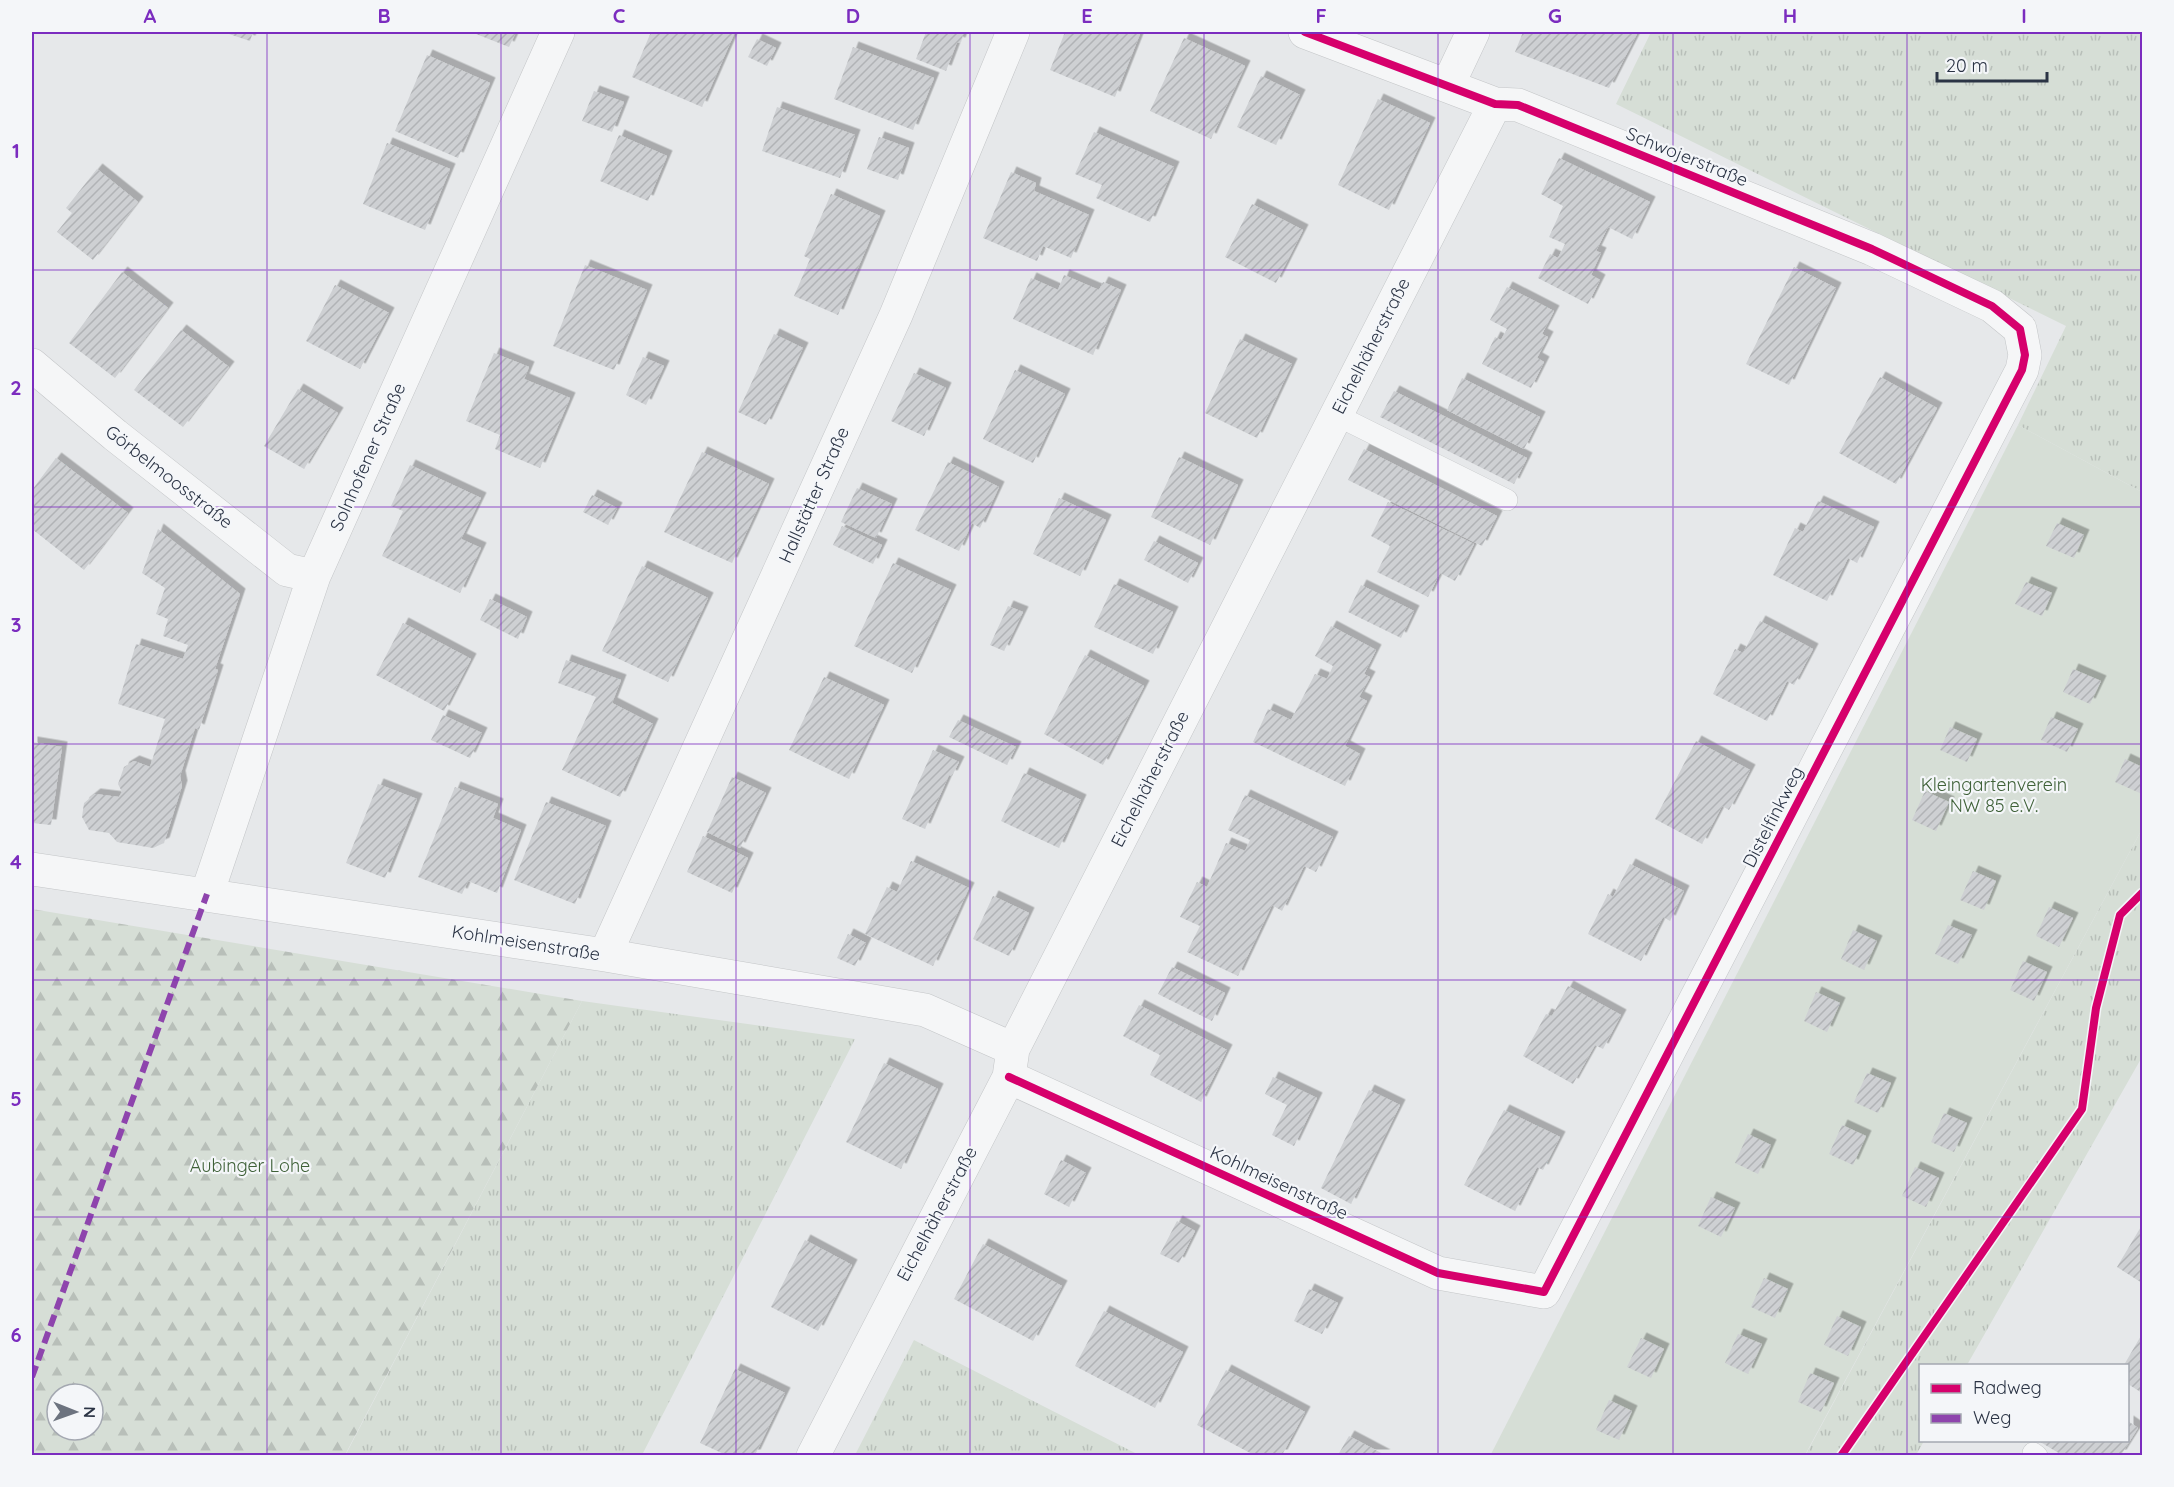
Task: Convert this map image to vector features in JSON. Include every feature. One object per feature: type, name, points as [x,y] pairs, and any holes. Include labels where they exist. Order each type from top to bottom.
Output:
[{"type":"street","name":"Solnhofener Straße","points":[[207,894],[314,576],[558,32]]},
{"type":"street","name":"Hallstätter Straße","points":[[605,955],[896,315],[1012,32]]},
{"type":"street","name":"Schwojerstraße","points":[[1305,32],[1495,104],[1518,105],[1599,136],[1882,254],[1992,306],[2020,329],[2025,355]]},
{"type":"street","points":[[1448,85],[1473,32]]},
{"type":"street","name":"Eichelhäherstraße","points":[[813,1455],[1495,104]]},
{"type":"street","name":"Distelfinkweg","points":[[1544,1292],[2022,370],[2025,355]]},
{"type":"street","name":"Görbelmoosstraße","points":[[32,365],[115,435],[287,570],[314,576]]},
{"type":"street","name":"Kohlmeisenstraße","points":[[32,869],[605,955],[925,1010],[1011,1063],[1438,1273],[1544,1292]]},
{"type":"lane","points":[[1336,415],[1507,500]]},
{"type":"green space","points":[[1651,32],[2142,32],[2142,492],[2018,425],[2066,326],[1616,104]]},
{"type":"green space","name":"Kleingartenverein NW 85 e.V.","points":[[2018,425],[2142,492],[2142,829],[1805,1455],[1490,1456]]},
{"type":"green space","points":[[2142,829],[2142,1057],[1968,1364],[1919,1364],[1919,1442],[1923,1442],[1916,1455],[1805,1456]]},
{"type":"green space","name":"Aubinger Lohe","points":[[32,909],[582,1001],[345,1455],[32,1455]]},
{"type":"green space","points":[[582,1001],[855,1039],[642,1455],[345,1456]]},
{"type":"green space","points":[[914,1340],[1139,1455],[855,1455]]},
{"type":"building","points":[[223,32],[253,32],[250,41]]},
{"type":"building","points":[[471,32],[516,32],[509,47]]},
{"type":"building","points":[[651,32],[735,32],[702,107],[632,77]]},
{"type":"building","points":[[926,32],[964,32],[960,43],[957,42],[946,71],[916,59]]},
{"type":"building","points":[[1065,32],[1140,34],[1115,97],[1050,70]]},
{"type":"building","points":[[1523,32],[1638,32],[1609,88],[1515,52]]},
{"type":"building","points":[[1184,38],[1245,66],[1211,139],[1150,111]]},
{"type":"building","points":[[757,39],[776,48],[767,66],[748,57]]},
{"type":"building","points":[[853,47],[934,78],[913,130],[834,99]]},
{"type":"building","points":[[427,55],[490,83],[458,158],[395,131]]},
{"type":"building","points":[[1261,76],[1300,95],[1276,145],[1237,127]]},
{"type":"building","points":[[594,91],[624,102],[612,132],[582,121]]},
{"type":"building","points":[[1378,99],[1430,123],[1389,210],[1338,185]]},
{"type":"building","points":[[777,107],[855,135],[840,178],[762,151]]},
{"type":"building","points":[[1094,132],[1174,167],[1150,222],[1096,198],[1102,185],[1075,174]]},
{"type":"building","points":[[619,135],[667,156],[648,201],[600,181]]},
{"type":"building","points":[[879,137],[909,148],[898,180],[867,169]]},
{"type":"building","points":[[387,143],[450,169],[425,230],[363,204]]},
{"type":"building","points":[[1559,158],[1650,202],[1632,239],[1608,227],[1596,251],[1601,253],[1591,275],[1600,280],[1588,304],[1538,278],[1550,254],[1558,258],[1565,244],[1549,237],[1563,206],[1541,194]]},
{"type":"building","points":[[97,169],[138,202],[93,260],[57,232],[72,213],[66,208]]},
{"type":"building","points":[[1011,172],[1036,183],[1034,191],[1089,215],[1071,258],[1043,246],[1037,261],[983,238]]},
{"type":"building","points":[[831,194],[880,216],[838,315],[794,296],[810,259],[804,256]]},
{"type":"building","points":[[1252,204],[1303,230],[1276,283],[1225,257]]},
{"type":"building","points":[[585,265],[647,290],[614,370],[553,346]]},
{"type":"building","points":[[1794,267],[1836,288],[1789,385],[1746,364]]},
{"type":"building","points":[[122,272],[168,308],[115,378],[69,343]]},
{"type":"building","points":[[1064,275],[1099,290],[1103,282],[1121,290],[1093,355],[1013,319],[1031,278],[1058,290]]},
{"type":"building","points":[[335,285],[389,313],[360,369],[306,341]]},
{"type":"building","points":[[1507,287],[1554,311],[1542,334],[1548,337],[1537,358],[1544,362],[1531,388],[1482,364],[1495,337],[1501,340],[1507,329],[1490,320]]},
{"type":"building","points":[[181,330],[229,367],[183,427],[134,390]]},
{"type":"building","points":[[774,334],[803,348],[766,425],[738,412]]},
{"type":"building","points":[[1240,339],[1292,364],[1257,438],[1205,413]]},
{"type":"building","points":[[494,353],[529,367],[524,379],[570,398],[540,468],[495,449],[500,435],[466,421]]},
{"type":"building","points":[[643,357],[664,366],[646,405],[626,395]]},
{"type":"building","points":[[1015,370],[1065,394],[1033,463],[983,439]]},
{"type":"building","points":[[914,373],[946,388],[924,436],[891,421]]},
{"type":"building","points":[[1880,377],[1937,408],[1896,484],[1839,453]]},
{"type":"building","points":[[1462,378],[1540,417],[1524,449],[1447,410]]},
{"type":"building","points":[[298,389],[338,413],[304,469],[264,446]]},
{"type":"building","points":[[1394,391],[1527,458],[1514,484],[1380,417]]},
{"type":"building","points":[[1364,449],[1497,516],[1482,546],[1348,480]]},
{"type":"building","points":[[702,452],[769,484],[732,563],[664,532]]},
{"type":"building","points":[[1179,457],[1238,485],[1210,545],[1151,517]]},
{"type":"building","points":[[56,458],[128,513],[84,570],[32,529],[32,490]]},
{"type":"building","points":[[948,462],[999,487],[980,528],[972,523],[959,551],[915,530]]},
{"type":"building","points":[[410,465],[481,498],[461,539],[481,548],[460,593],[382,556],[403,511],[391,506]]},
{"type":"building","points":[[857,488],[892,504],[876,538],[841,522]]},
{"type":"building","points":[[592,495],[617,508],[608,525],[583,512]]},
{"type":"building","points":[[1059,498],[1106,520],[1080,576],[1033,554]]},
{"type":"building","points":[[1818,501],[1874,527],[1857,563],[1848,558],[1827,601],[1773,575],[1795,528],[1803,532]]},
{"type":"building","points":[[1388,502],[1474,544],[1455,581],[1440,573],[1428,597],[1377,572],[1390,546],[1371,536]]},
{"type":"building","points":[[2057,523],[2084,535],[2074,558],[2046,546]]},
{"type":"building","points":[[842,526],[882,545],[873,564],[833,545]]},
{"type":"building","points":[[158,529],[240,594],[215,669],[218,670],[199,730],[195,728],[180,776],[182,786],[164,843],[153,848],[117,842],[109,833],[89,830],[82,817],[84,803],[95,794],[119,797],[122,792],[118,784],[124,767],[134,761],[150,767],[165,719],[118,704],[136,644],[183,659],[188,645],[163,636],[168,619],[156,614],[165,588],[142,573]]},
{"type":"building","points":[[1154,541],[1198,563],[1188,583],[1144,560]]},
{"type":"building","points":[[893,563],[951,590],[912,673],[854,646]]},
{"type":"building","points":[[642,566],[708,598],[668,682],[602,651]]},
{"type":"building","points":[[2026,582],[2052,593],[2042,616],[2015,604]]},
{"type":"building","points":[[1114,584],[1173,612],[1153,654],[1094,627]]},
{"type":"building","points":[[1361,585],[1414,611],[1401,638],[1348,612]]},
{"type":"building","points":[[490,599],[527,617],[518,639],[480,620]]},
{"type":"building","points":[[1008,606],[1023,612],[1004,651],[990,645]]},
{"type":"building","points":[[1760,621],[1813,649],[1794,685],[1787,681],[1767,721],[1713,694],[1735,649],[1743,653]]},
{"type":"building","points":[[403,623],[471,659],[444,711],[376,675]]},
{"type":"building","points":[[1331,626],[1376,650],[1364,674],[1370,677],[1359,697],[1367,701],[1345,746],[1360,754],[1345,786],[1253,742],[1268,709],[1291,720],[1315,674],[1327,679],[1333,666],[1315,656]]},
{"type":"building","points":[[1085,655],[1144,686],[1103,765],[1044,734]]},
{"type":"building","points":[[566,660],[621,680],[612,703],[653,724],[620,797],[562,770],[596,697],[558,683]]},
{"type":"building","points":[[2073,669],[2101,681],[2090,704],[2063,692]]},
{"type":"building","points":[[824,677],[884,705],[849,779],[789,750]]},
{"type":"building","points":[[443,715],[482,733],[470,758],[431,740]]},
{"type":"building","points":[[2051,717],[2078,729],[2067,752],[2041,740]]},
{"type":"building","points":[[958,720],[1016,747],[1007,765],[949,737]]},
{"type":"building","points":[[1950,727],[1977,739],[1967,762],[1940,750]]},
{"type":"building","points":[[1696,741],[1750,770],[1729,810],[1722,806],[1702,844],[1655,819]]},
{"type":"building","points":[[32,742],[62,747],[51,825],[32,823]]},
{"type":"building","points":[[933,750],[959,762],[952,776],[949,775],[925,829],[902,819]]},
{"type":"building","points":[[2125,759],[2142,767],[2142,794],[2115,782]]},
{"type":"building","points":[[1024,773],[1081,800],[1059,848],[1001,821]]},
{"type":"building","points":[[732,777],[766,793],[740,848],[707,832]]},
{"type":"building","points":[[378,784],[417,799],[385,878],[346,863]]},
{"type":"building","points":[[455,787],[498,804],[493,818],[521,830],[497,893],[468,881],[462,894],[418,877]]},
{"type":"building","points":[[1925,791],[1949,802],[1936,831],[1912,820]]},
{"type":"building","points":[[1245,795],[1333,837],[1316,872],[1304,866],[1282,911],[1272,905],[1238,976],[1187,952],[1200,926],[1180,917],[1197,882],[1207,887],[1226,843],[1245,851],[1250,840],[1228,830]]},
{"type":"building","points":[[546,802],[606,826],[575,904],[514,880]]},
{"type":"building","points":[[703,836],[748,858],[732,893],[687,872]]},
{"type":"building","points":[[911,861],[969,888],[933,966],[865,934],[887,887],[897,892]]},
{"type":"building","points":[[1630,864],[1684,891],[1670,921],[1663,917],[1641,961],[1588,934],[1608,894],[1613,897]]},
{"type":"building","points":[[1973,871],[1996,881],[1984,910],[1960,900]]},
{"type":"building","points":[[993,896],[1029,913],[1009,956],[973,939]]},
{"type":"building","points":[[2049,907],[2073,918],[2059,947],[2036,936]]},
{"type":"building","points":[[1948,925],[1972,935],[1958,964],[1935,954]]},
{"type":"building","points":[[1853,930],[1877,941],[1864,970],[1841,959]]},
{"type":"building","points":[[848,934],[866,943],[855,966],[837,958]]},
{"type":"building","points":[[2023,961],[2047,972],[2034,1001],[2010,990]]},
{"type":"building","points":[[1172,967],[1225,993],[1212,1021],[1158,994]]},
{"type":"building","points":[[1568,986],[1621,1015],[1603,1049],[1595,1045],[1573,1084],[1523,1056],[1546,1014],[1552,1016]]},
{"type":"building","points":[[1816,992],[1840,1003],[1827,1032],[1804,1021]]},
{"type":"building","points":[[1139,1005],[1227,1050],[1201,1102],[1150,1075],[1160,1055],[1123,1036]]},
{"type":"building","points":[[884,1063],[938,1089],[901,1169],[846,1142]]},
{"type":"building","points":[[1867,1073],[1891,1083],[1878,1113],[1854,1102]]},
{"type":"building","points":[[1273,1077],[1317,1098],[1294,1146],[1272,1135],[1287,1105],[1265,1094]]},
{"type":"building","points":[[1369,1090],[1400,1105],[1351,1204],[1321,1188]]},
{"type":"building","points":[[1504,1110],[1560,1137],[1543,1170],[1537,1167],[1515,1211],[1464,1185]]},
{"type":"building","points":[[1944,1113],[1967,1123],[1954,1152],[1931,1142]]},
{"type":"building","points":[[1842,1125],[1866,1136],[1853,1165],[1829,1154]]},
{"type":"building","points":[[1748,1134],[1771,1145],[1758,1174],[1735,1163]]},
{"type":"building","points":[[1061,1160],[1086,1173],[1069,1207],[1044,1194]]},
{"type":"building","points":[[1915,1167],[1939,1178],[1926,1207],[1902,1196]]},
{"type":"building","points":[[1711,1197],[1735,1208],[1721,1237],[1698,1226]]},
{"type":"building","points":[[1177,1221],[1195,1231],[1179,1263],[1160,1254]]},
{"type":"building","points":[[2142,1225],[2142,1283],[2117,1267]]},
{"type":"building","points":[[805,1240],[852,1265],[818,1331],[771,1307]]},
{"type":"building","points":[[983,1244],[1062,1286],[1033,1341],[954,1299]]},
{"type":"building","points":[[1764,1278],[1788,1289],[1775,1318],[1751,1307]]},
{"type":"building","points":[[1309,1289],[1338,1303],[1322,1334],[1294,1321]]},
{"type":"building","points":[[1104,1311],[1183,1352],[1155,1408],[1075,1366]]},
{"type":"building","points":[[1837,1316],[1861,1327],[1848,1356],[1824,1345]]},
{"type":"building","points":[[1738,1334],[1762,1344],[1748,1374],[1725,1363]]},
{"type":"building","points":[[2142,1334],[2142,1393],[2129,1385],[2129,1364],[2125,1364]]},
{"type":"building","points":[[1641,1338],[1664,1349],[1651,1378],[1627,1367]]},
{"type":"building","points":[[735,1369],[785,1393],[755,1455],[726,1455],[700,1443]]},
{"type":"building","points":[[1226,1370],[1305,1412],[1282,1455],[1254,1455],[1197,1425]]},
{"type":"building","points":[[1810,1373],[1834,1383],[1821,1412],[1798,1402]]},
{"type":"building","points":[[1609,1400],[1632,1411],[1619,1440],[1596,1430]]},
{"type":"building","points":[[2129,1422],[2138,1428],[2121,1455],[2062,1455],[2040,1442],[2129,1442]]},
{"type":"building","points":[[1349,1436],[1385,1455],[1338,1455]]},
{"type":"marked path","points":[[32,1377],[207,894]]},
{"type":"cycle path","points":[[1009,1077],[1438,1273],[1544,1292],[2022,370],[2025,355],[2020,329],[1992,306],[1872,249],[1518,105],[1495,104],[1305,32]]},
{"type":"cycle path","points":[[1841,1456],[2082,1109],[2096,1008],[2120,915],[2142,893]]}]
